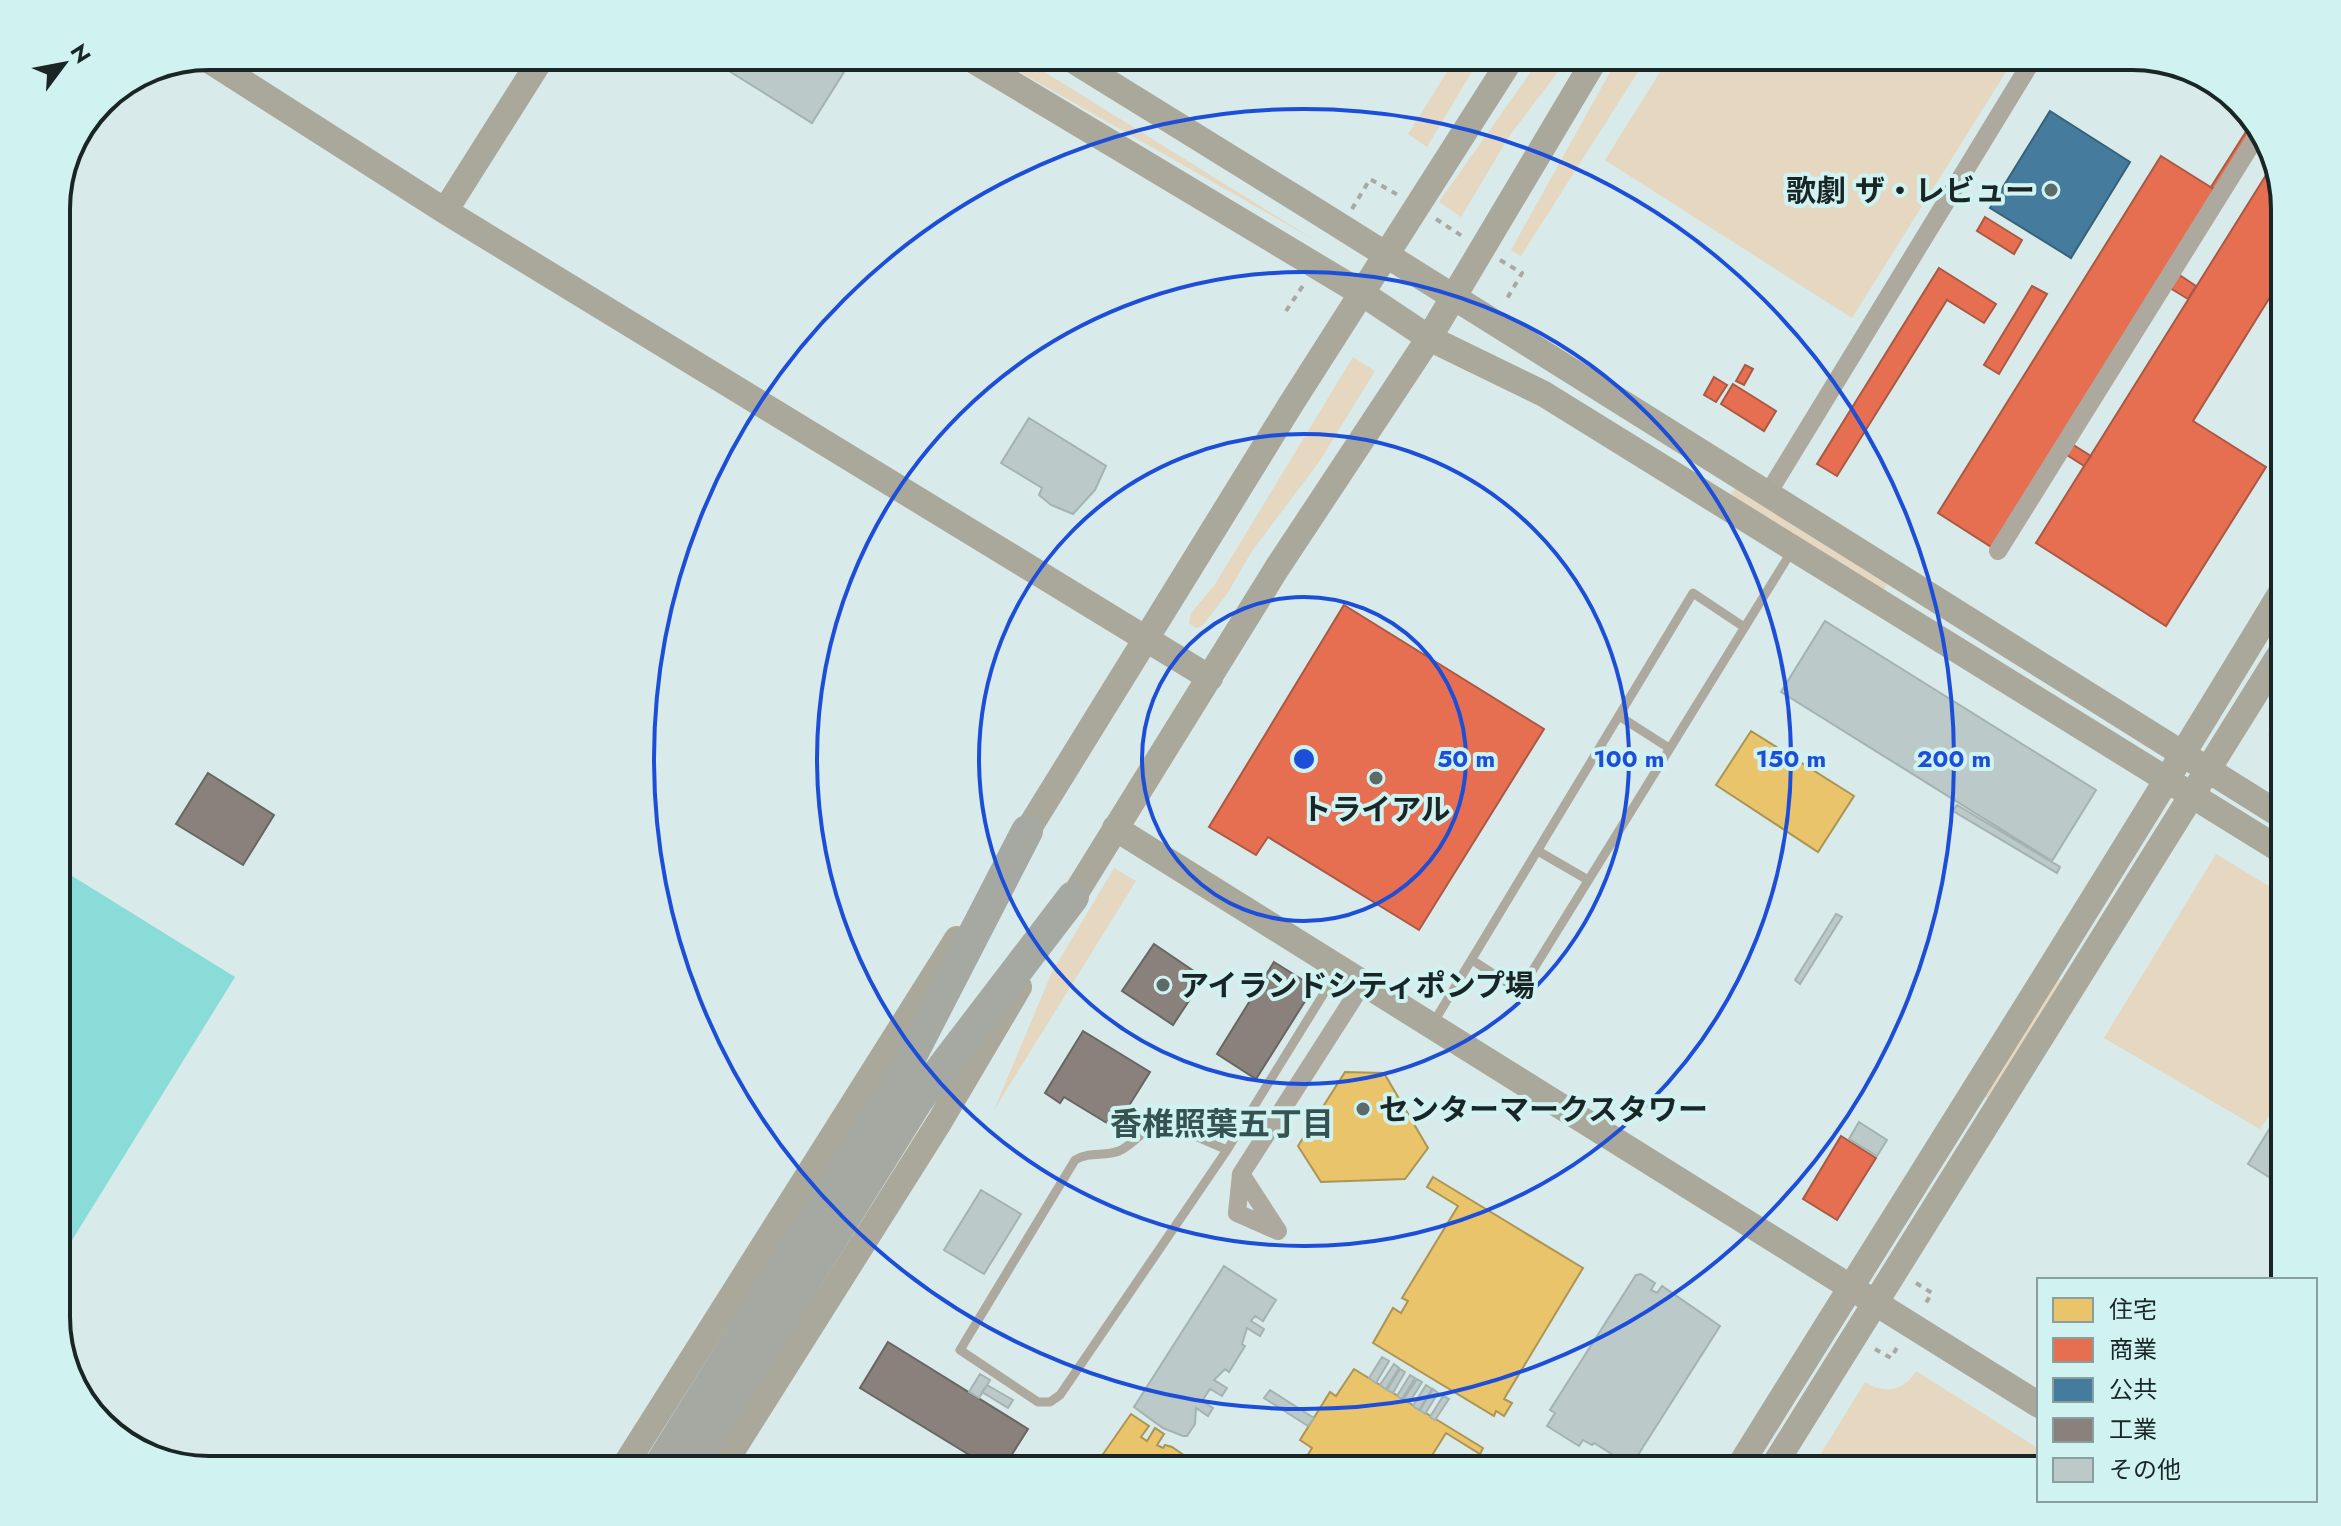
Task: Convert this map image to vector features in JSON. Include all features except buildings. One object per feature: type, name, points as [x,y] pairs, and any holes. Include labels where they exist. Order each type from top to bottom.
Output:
[{"type":"highway","points":[[669,1456],[719,1396],[905,1096],[1027,831]]},
{"type":"highway","points":[[905,1096],[1073,897]]},
{"type":"highway","points":[[694,1456],[719,1396]]},
{"type":"street","points":[[224,70],[445,211],[1210,678]]},
{"type":"street","points":[[445,211],[534,70]]},
{"type":"street","points":[[989,70],[1363,294],[1429,338],[1544,394],[2271,844]]},
{"type":"street","points":[[1089,70],[1388,254],[2271,809]]},
{"type":"street","points":[[631,1456],[866,1078],[1027,831],[1144,639],[1504,70]]},
{"type":"street","points":[[729,1456],[940,1121],[1115,828],[1277,568],[1429,338],[1589,70]]},
{"type":"street","points":[[1767,495],[2026,70]]},
{"type":"street","points":[[1998,551],[2253,142]]},
{"type":"street","points":[[1746,1456],[2271,609]]},
{"type":"street","points":[[1780,1456],[2195,796],[2271,669]]},
{"type":"street","points":[[1115,828],[2037,1404]]},
{"type":"street","points":[[1241,1174],[1362,985]]},
{"type":"lane","points":[[1472,960],[1520,991],[1793,549]]},
{"type":"lane","points":[[1431,1028],[1693,593],[1744,627]]},
{"type":"lane","points":[[1619,716],[1669,748]]},
{"type":"lane","points":[[1538,851],[1588,880]]},
{"type":"lane","points":[[1227,1150],[1163,1122],[1155,1124],[1122,1150],[1086,1153],[1075,1160],[960,1350],[1038,1402],[1050,1402],[1060,1395],[1227,1150],[1339,969]]},
{"type":"shaded area","points":[[1017,70],[1041,70],[1313,239]]},
{"type":"shaded area","points":[[1448,70],[1473,70],[1427,147],[1408,134]]},
{"type":"shaded area","points":[[1532,70],[1559,70],[1510,135],[1461,217],[1439,202]]},
{"type":"shaded area","points":[[1611,70],[1639,70],[1521,256],[1511,250]]},
{"type":"shaded area","points":[[1661,70],[2007,70],[1852,318],[1605,160]]},
{"type":"shaded area","points":[[1353,357],[1375,371],[1319,462],[1252,551],[1227,594],[1202,626],[1196,628],[1189,623],[1191,613],[1214,586]]},
{"type":"shaded area","points":[[1735,488],[1887,584],[1884,590],[1731,495]]},
{"type":"shaded area","points":[[2216,854],[2271,887],[2271,1112],[2260,1129],[2104,1038]]},
{"type":"shaded area","points":[[1114,868],[1136,881],[994,1110],[1052,972]]},
{"type":"shaded area","points":[[2056,977],[2061,980],[1989,1099],[1983,1096]]},
{"type":"shaded area","points":[[1916,1371],[2037,1448],[2037,1456],[1820,1456],[1865,1382],[1887,1390],[1900,1387]]},
{"type":"water","points":[[70,875],[235,977],[70,1243]]},
{"type":"place","name":"歌劇 ザ・レビュー","points":[[2051,190]]},
{"type":"place","name":"トライアル","points":[[1376,778]]},
{"type":"place","name":"アイランドシティポンプ場","points":[[1163,985]]},
{"type":"place","name":"センターマークスタワー","points":[[1363,1109]]},
{"type":"district","name":"香椎照葉五丁目","points":[[1222,1124]]}]
